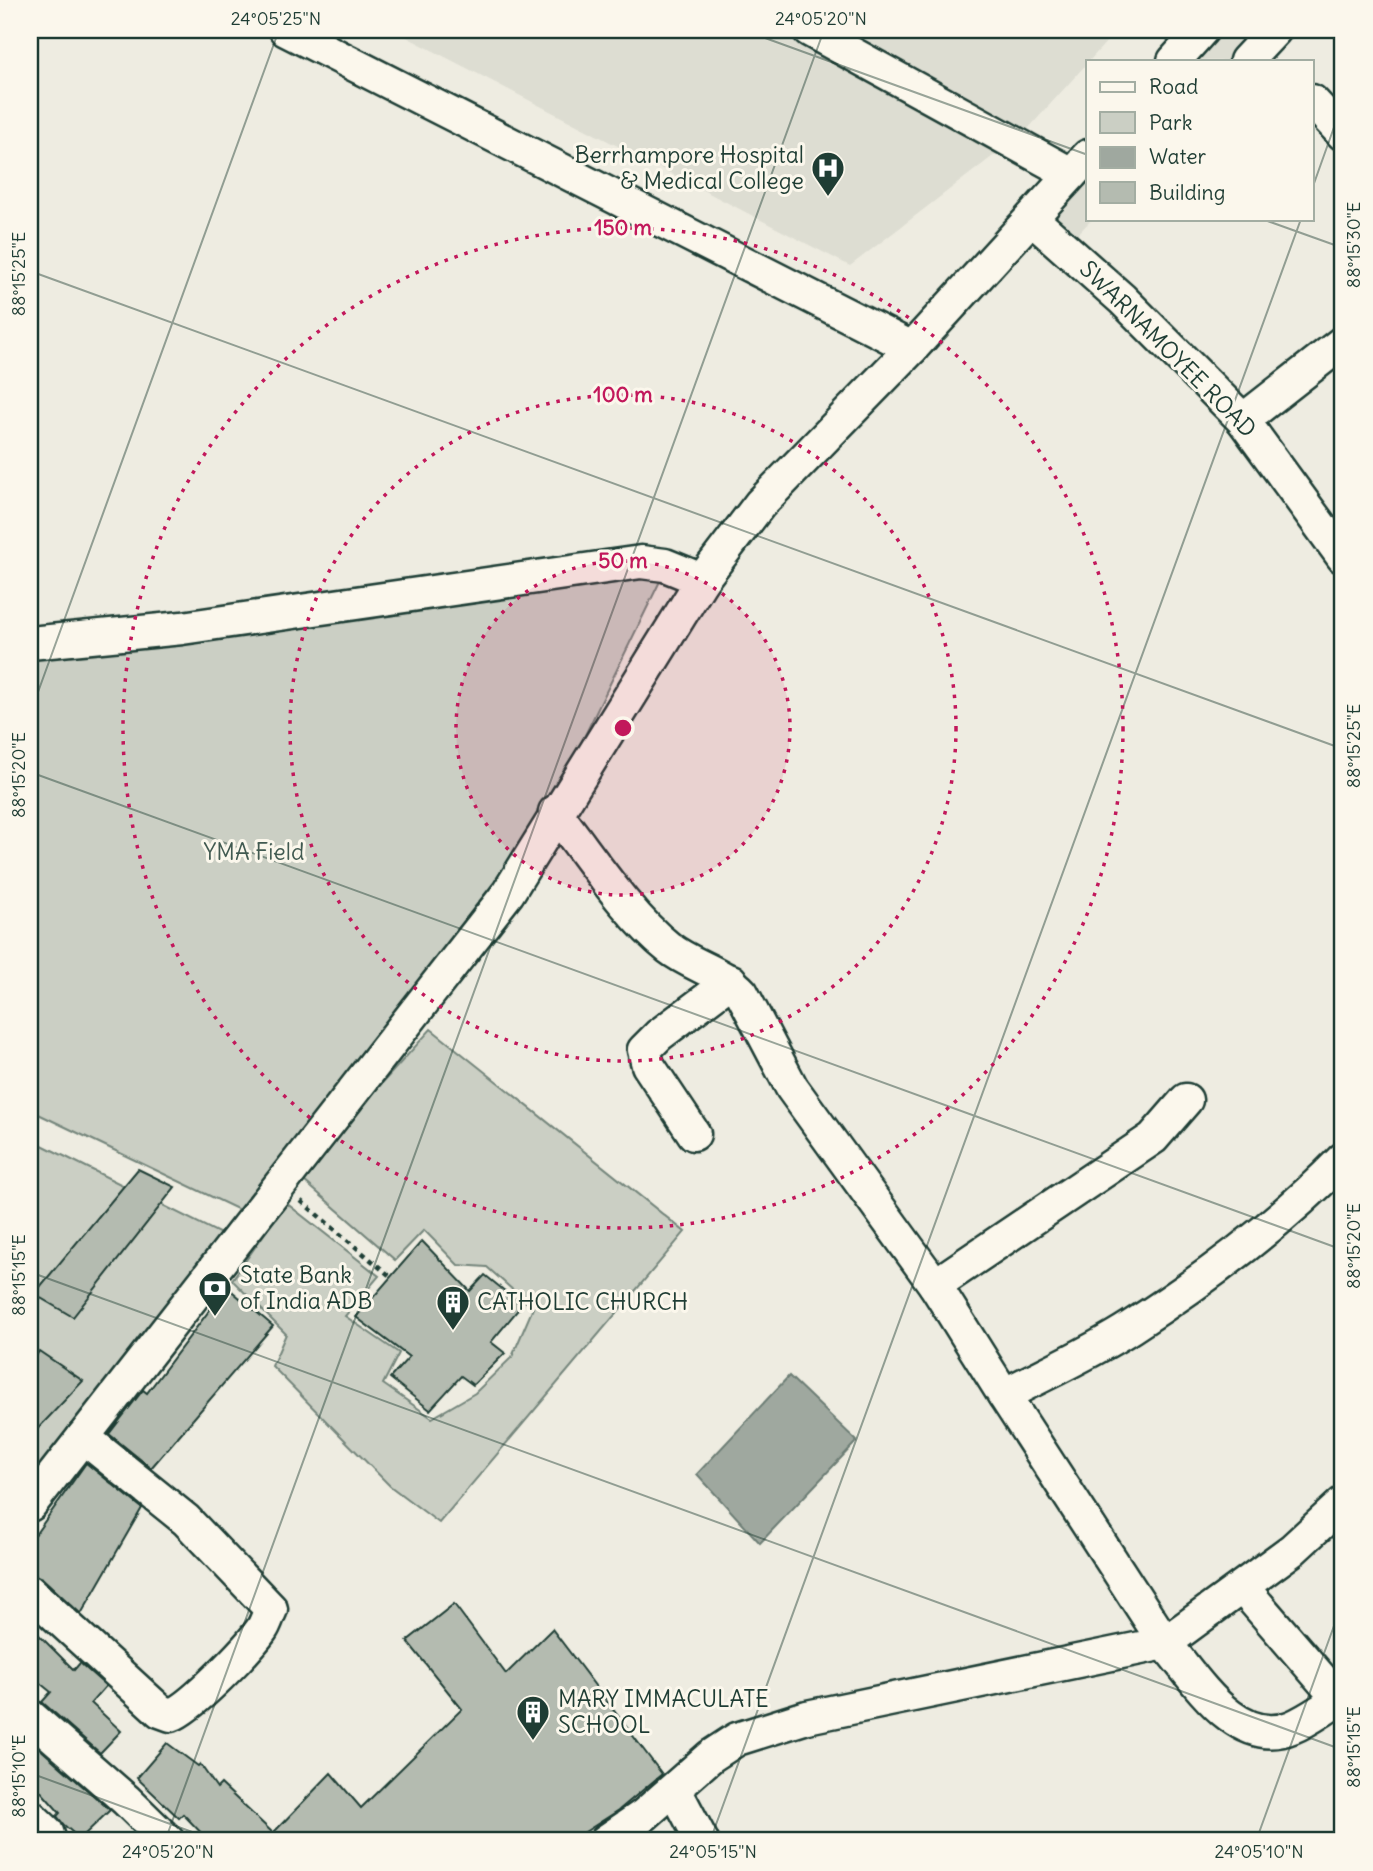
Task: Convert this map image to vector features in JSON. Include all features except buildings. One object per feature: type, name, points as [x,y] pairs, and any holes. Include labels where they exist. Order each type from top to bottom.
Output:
[{"type":"street","points":[[286,30],[912,348]]},
{"type":"street","points":[[30,1504],[508,893],[555,812],[702,580],[760,504],[912,348],[1079,165],[810,30]]},
{"type":"street","points":[[1175,60],[1202,30]]},
{"type":"street","points":[[1314,103],[1343,134]]},
{"type":"street","name":"SWARNAMOYEE ROAD","points":[[1031,219],[1122,299],[1243,420],[1343,557]]},
{"type":"street","points":[[1243,420],[1343,342]]},
{"type":"street","points":[[30,643],[181,628],[641,562],[665,565],[702,580]]},
{"type":"street","points":[[555,812],[634,915],[653,935],[671,950],[731,981],[754,1011],[792,1088],[935,1285],[1165,1643],[1214,1702],[1236,1721],[1268,1731],[1292,1727],[1341,1702],[1242,1587]]},
{"type":"street","points":[[694,1133],[648,1065],[644,1050],[659,1035],[731,981]]},
{"type":"street","points":[[935,1285],[1153,1138],[1186,1100]]},
{"type":"street","points":[[1004,1395],[1129,1328],[1251,1243],[1300,1204],[1343,1159]]},
{"type":"street","points":[[30,1591],[167,1714],[182,1709],[220,1674],[263,1628],[271,1609],[186,1520],[83,1437]]},
{"type":"street","points":[[606,1841],[675,1790],[711,1756],[737,1739],[761,1730],[807,1717],[959,1688],[1165,1643],[1292,1550],[1343,1503]]},
{"type":"street","points":[[30,1716],[126,1800],[168,1841]]},
{"type":"street","points":[[675,1790],[702,1841]]},
{"type":"street","points":[[30,1816],[47,1832],[50,1841]]},
{"type":"path","points":[[282,1184],[390,1276]]},
{"type":"shaded area","name":"Berrhampore Hospital & Medical College","points":[[393,30],[1117,30],[1090,60],[1086,60],[1086,64],[1027,130],[850,266]]},
{"type":"shaded area","points":[[1214,30],[1262,30],[1235,60],[1188,60]]},
{"type":"shaded area","points":[[1086,177],[1086,220],[1091,220],[1075,237],[1055,213]]},
{"type":"green space","name":"YMA Field","points":[[663,575],[508,893],[256,1218],[30,1110],[30,651]]},
{"type":"green space","points":[[431,1029],[685,1232],[439,1523],[390,1486],[272,1366],[286,1334],[232,1280],[286,1203],[379,1276],[345,1316],[399,1353],[383,1384],[432,1418],[475,1393],[512,1357],[533,1308],[487,1267],[458,1265],[424,1230],[395,1260],[303,1180],[346,1123]]},
{"type":"green space","points":[[30,1139],[225,1236],[30,1482]]},
{"type":"water","points":[[789,1376],[857,1441],[760,1543],[697,1474]]},
{"type":"place","name":"Berrhampore Hospital & Medical College","points":[[828,198]]},
{"type":"place","name":"State Bank of India ADB","points":[[215,1318]]},
{"type":"place","name":"CATHOLIC CHURCH","points":[[453,1332]]},
{"type":"place","name":"MARY IMMACULATE SCHOOL","points":[[533,1742]]}]
